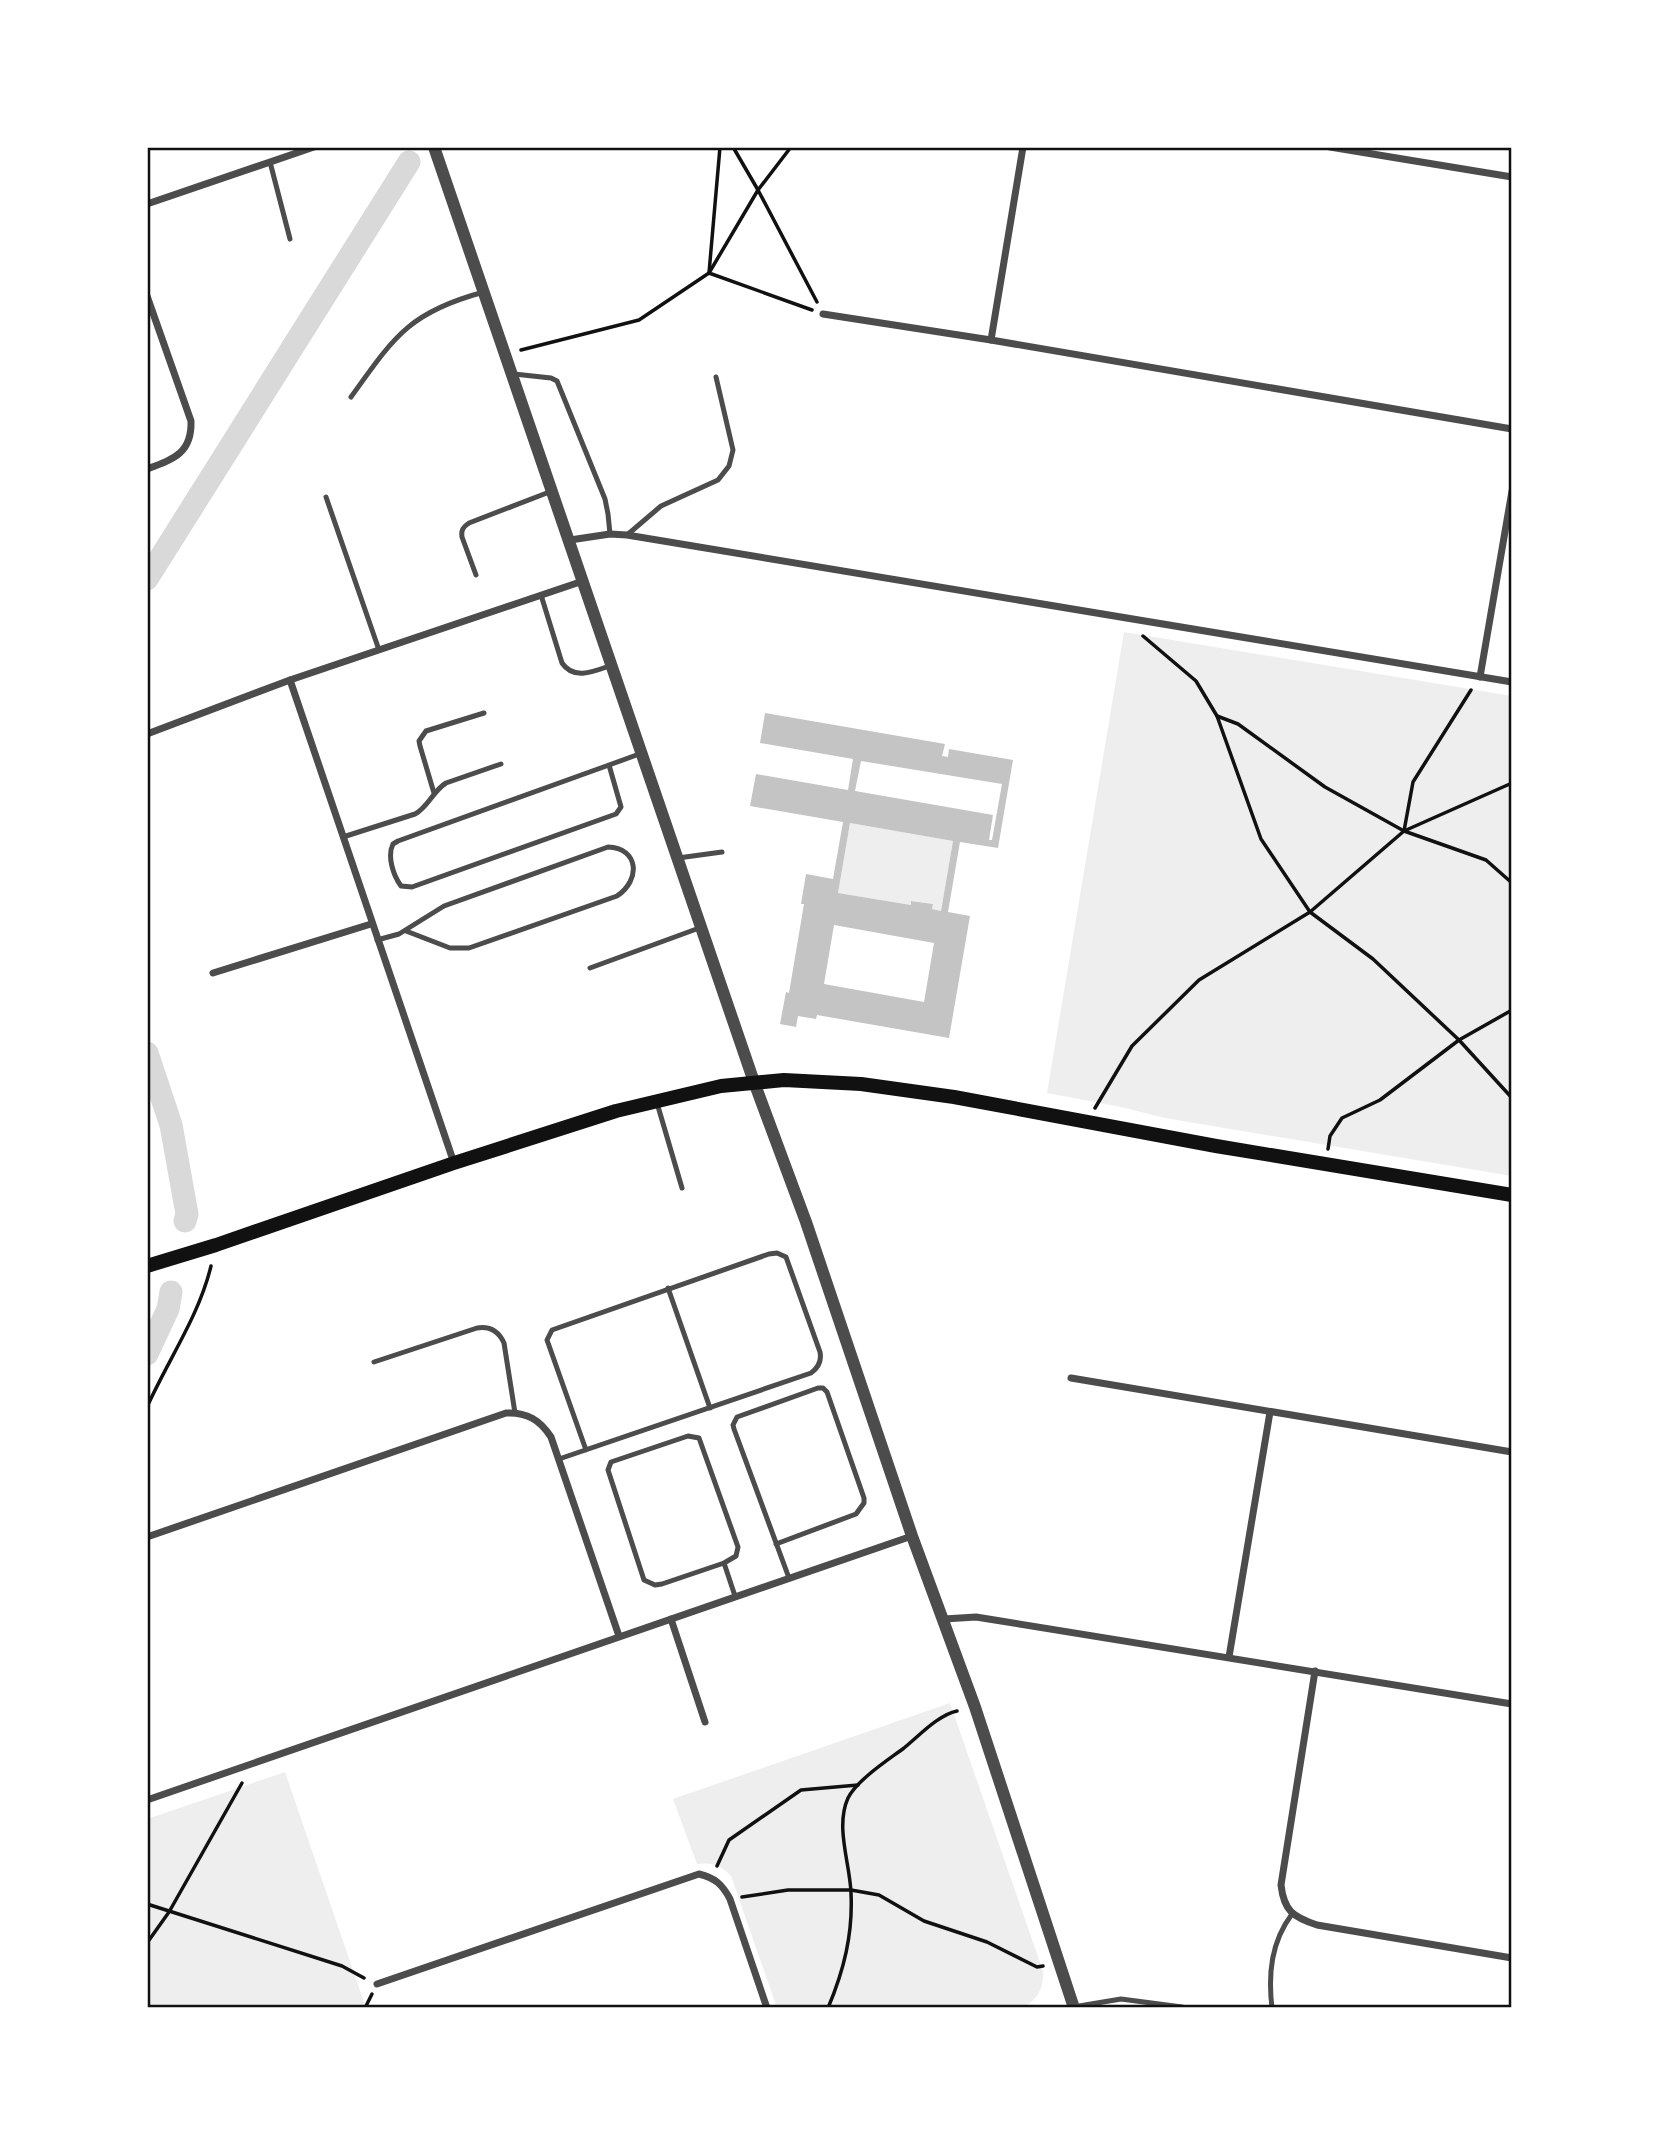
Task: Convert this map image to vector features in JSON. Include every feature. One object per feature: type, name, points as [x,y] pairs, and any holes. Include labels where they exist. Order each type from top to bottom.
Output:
[{"type":"main road","points":[[149,1265],[616,1111],[721,1086],[784,1080],[861,1084],[954,1097],[1327,1165],[1512,1195]]},
{"type":"street","points":[[147,204],[314,147]]},
{"type":"street","points":[[434,147],[754,1082],[806,1222],[912,1536],[975,1707],[1073,2008]]},
{"type":"street","points":[[990,340],[1023,147]]},
{"type":"street","points":[[1330,147],[1512,177]]},
{"type":"street","points":[[147,296],[191,421],[191,431],[188,443],[180,454],[172,460],[147,469]]},
{"type":"street","points":[[823,314],[1512,429]]},
{"type":"street","points":[[1480,677],[1512,491]]},
{"type":"street","points":[[570,540],[610,534],[627,535],[1512,682]]},
{"type":"street","points":[[147,734],[290,681],[583,580]]},
{"type":"street","points":[[290,681],[454,1163]]},
{"type":"street","points":[[214,973],[372,924]]},
{"type":"street","points":[[1072,1377],[1512,1452]]},
{"type":"street","points":[[1229,1657],[1270,1412]]},
{"type":"street","points":[[147,1538],[493,1418],[515,1413],[530,1416],[546,1428],[551,1437],[620,1636]]},
{"type":"street","points":[[147,1800],[912,1536]]},
{"type":"street","points":[[944,1619],[976,1617],[1512,1704]]},
{"type":"street","points":[[671,1619],[705,1722]]},
{"type":"street","points":[[1315,1671],[1281,1885],[1283,1901],[1292,1914],[1317,1925],[1512,1958]]},
{"type":"street","points":[[377,1984],[699,1874],[711,1877],[722,1885],[730,1899],[767,2008]]},
{"type":"lane","points":[[270,162],[290,239]]},
{"type":"lane","points":[[351,397],[387,346],[414,321],[447,303],[484,292]]},
{"type":"lane","points":[[511,374],[557,381],[605,499],[610,534]]},
{"type":"lane","points":[[627,535],[661,506],[719,480],[729,467],[733,450],[716,377]]},
{"type":"lane","points":[[476,575],[461,537],[463,527],[553,491]]},
{"type":"lane","points":[[326,497],[379,650]]},
{"type":"lane","points":[[541,595],[565,668],[575,673],[590,672],[612,665]]},
{"type":"lane","points":[[434,793],[420,746],[422,736],[426,731],[484,713]]},
{"type":"lane","points":[[609,765],[621,807],[616,814],[412,887],[401,886],[397,882],[390,855],[393,844],[398,841],[642,753]]},
{"type":"lane","points":[[342,837],[415,814],[446,783],[501,764]]},
{"type":"lane","points":[[377,940],[406,931],[444,906],[608,847],[615,847],[629,856],[633,867],[631,882],[626,890],[617,896],[469,948],[450,948],[406,931]]},
{"type":"lane","points":[[678,858],[722,852]]},
{"type":"lane","points":[[590,968],[702,927]]},
{"type":"lane","points":[[657,1100],[682,1188]]},
{"type":"lane","points":[[559,1459],[586,1450],[710,1408],[811,1373],[820,1363],[820,1352],[788,1261],[782,1255],[773,1253],[556,1327],[547,1340],[586,1450]]},
{"type":"lane","points":[[668,1289],[710,1408]]},
{"type":"lane","points":[[374,1362],[477,1328],[491,1329],[504,1343],[515,1413]]},
{"type":"lane","points":[[776,1544],[856,1514],[864,1503],[827,1392],[823,1388],[737,1417],[733,1425],[776,1544],[789,1578]]},
{"type":"lane","points":[[688,1436],[699,1438],[738,1547],[736,1556],[724,1563],[662,1584],[655,1585],[644,1580],[608,1470],[611,1462],[688,1436]]},
{"type":"lane","points":[[724,1563],[735,1597]]},
{"type":"lane","points":[[1272,2008],[1272,1955],[1292,1914]]},
{"type":"lane","points":[[1073,2008],[1121,1999],[1182,2007]]},
{"type":"path","points":[[709,273],[720,147]]},
{"type":"path","points":[[733,147],[823,314]]},
{"type":"path","points":[[506,354],[639,320],[709,273],[758,190],[791,147]]},
{"type":"path","points":[[709,273],[823,314]]},
{"type":"path","points":[[1120,617],[1196,681],[1217,716],[1261,839],[1310,912],[1373,959],[1459,1040],[1512,1098]]},
{"type":"path","points":[[1404,831],[1413,782],[1480,677]]},
{"type":"path","points":[[1217,716],[1238,724],[1325,788],[1404,831],[1486,860],[1512,883]]},
{"type":"path","points":[[1087,1122],[1132,1046],[1199,980],[1310,912],[1404,831],[1512,783]]},
{"type":"path","points":[[1327,1165],[1330,1136],[1342,1118],[1380,1100],[1459,1040],[1512,1010]]},
{"type":"path","points":[[147,1407],[194,1315],[211,1265]]},
{"type":"path","points":[[828,2008],[845,1966],[852,1915],[844,1812],[849,1796],[858,1785],[949,1713],[957,1711]]},
{"type":"path","points":[[147,1943],[169,1912],[254,1763]]},
{"type":"path","points":[[711,1877],[729,1840],[801,1790],[858,1785]]},
{"type":"path","points":[[730,1899],[788,1890],[851,1890],[879,1895],[924,1922],[987,1942],[1037,1966],[1044,1966]]},
{"type":"path","points":[[147,1904],[342,1966],[377,1984]]},
{"type":"shaded area","points":[[1124,632],[1512,696],[1512,1176],[1165,1118],[1047,1093]]},
{"type":"shaded area","points":[[850,823],[953,841],[941,911],[932,909],[933,904],[912,901],[911,905],[838,893]]},
{"type":"shaded area","points":[[950,1703],[1043,1971],[1043,1982],[1038,1995],[1027,2005],[1028,2008],[777,2008],[731,1876],[716,1865],[697,1864],[673,1799]]},
{"type":"shaded area","points":[[285,1772],[366,2008],[147,2008],[147,1819]]},
{"type":"building","points":[[765,713],[945,744],[942,756],[948,757],[949,749],[1013,760],[998,848],[960,842],[948,912],[970,916],[949,1038],[817,1015],[816,1019],[798,1016],[796,1027],[780,1024],[786,992],[789,993],[804,904],[801,904],[806,874],[833,879],[843,822],[750,806],[756,774],[848,790],[853,759],[760,743]],"holes":[[[861,761],[1002,784],[992,840],[989,840],[993,815],[855,791]],[[850,823],[953,841],[941,911],[932,909],[933,904],[911,901],[911,905],[838,893]],[[834,925],[934,943],[924,1002],[824,984]]]},
{"type":"waterway","points":[[147,579],[409,162]]},
{"type":"waterway","points":[[147,1053],[171,1125],[187,1214],[185,1221]]},
{"type":"waterway","points":[[147,1354],[168,1309],[171,1292]]}]
